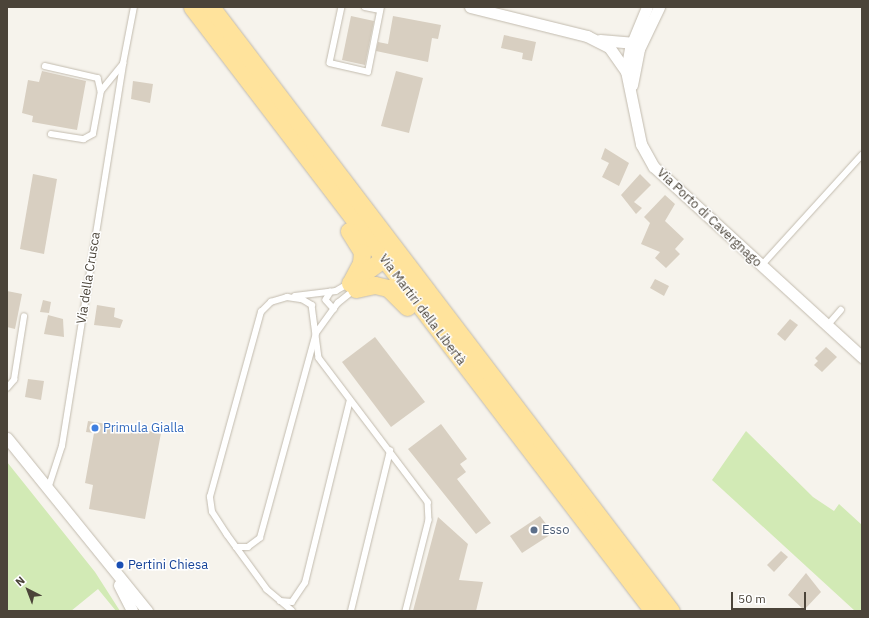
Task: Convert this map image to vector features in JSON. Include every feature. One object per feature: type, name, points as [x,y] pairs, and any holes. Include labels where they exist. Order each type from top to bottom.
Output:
[{"type":"main road","name":"Via Martiri della Libertà","points":[[192,7],[653,611]]},
{"type":"main road","name":"Via Martiri della Libertà","points":[[211,7],[497,380],[671,611]]},
{"type":"main road","points":[[293,141],[305,172],[360,247],[361,263],[353,286]]},
{"type":"main road","points":[[318,147],[321,160],[384,245],[386,260]]},
{"type":"main road","points":[[353,286],[386,260]]},
{"type":"main road","points":[[386,260],[399,264],[452,333],[497,380]]},
{"type":"main road","points":[[353,286],[375,285],[394,292],[443,352],[480,386]]},
{"type":"main road","name":"Via Martiri della Libertà","points":[[548,447],[620,529],[684,611]]},
{"type":"street","name":"Via Porto di Cavergnago","points":[[470,7],[596,40],[614,53],[626,71],[631,89],[641,144],[654,167],[862,358]]},
{"type":"street","points":[[626,71],[631,45],[647,7]]},
{"type":"street","points":[[631,89],[634,68],[659,7]]},
{"type":"street","points":[[596,40],[631,45],[645,38]]},
{"type":"street","points":[[7,438],[147,611]]},
{"type":"street","points":[[110,567],[132,611]]},
{"type":"lane","name":"Via della Crusca","points":[[48,490],[62,446],[123,64],[134,7]]},
{"type":"lane","points":[[342,7],[330,63],[368,72],[380,9],[365,7]]},
{"type":"lane","points":[[101,91],[123,64]]},
{"type":"lane","points":[[46,66],[98,78],[101,91],[93,134],[84,139],[51,134]]},
{"type":"lane","points":[[761,266],[862,155]]},
{"type":"lane","points":[[292,611],[276,599],[216,520],[210,497],[261,312],[270,302],[287,297],[331,292],[353,286]]},
{"type":"lane","points":[[236,547],[252,546],[262,532],[316,333],[353,286]]},
{"type":"lane","points":[[331,292],[326,302],[334,309]]},
{"type":"lane","points":[[287,297],[302,299],[312,305],[318,356],[350,400],[423,492],[431,510],[406,611]]},
{"type":"lane","points":[[827,326],[841,310]]},
{"type":"lane","points":[[7,388],[14,380],[24,317]]},
{"type":"lane","points":[[276,599],[292,602],[305,583],[350,400]]},
{"type":"lane","points":[[350,611],[390,451]]},
{"type":"green space","points":[[746,431],[813,497],[834,511],[839,504],[862,525],[862,611],[855,611],[712,480]]},
{"type":"green space","points":[[7,462],[95,572],[120,611],[116,611],[98,589],[71,611],[7,611]]},
{"type":"building","points":[[351,16],[374,21],[365,65],[342,60]]},
{"type":"building","points":[[393,16],[441,25],[438,39],[432,38],[428,62],[376,51],[378,42],[388,44]]},
{"type":"building","points":[[504,35],[536,42],[532,61],[522,59],[523,53],[501,48]]},
{"type":"building","points":[[42,71],[86,81],[77,130],[32,122],[33,116],[22,113],[28,80],[39,82]]},
{"type":"building","points":[[396,71],[423,78],[409,133],[381,126]]},
{"type":"building","points":[[133,81],[153,84],[150,103],[131,99]]},
{"type":"building","points":[[605,148],[629,163],[619,186],[602,177],[609,163],[601,159]]},
{"type":"building","points":[[33,174],[57,179],[44,254],[20,249]]},
{"type":"building","points":[[640,174],[651,185],[634,202],[642,208],[636,214],[621,195]]},
{"type":"building","points":[[665,195],[675,204],[665,221],[684,239],[675,249],[680,254],[666,268],[655,258],[660,252],[641,244],[650,223],[644,217]]},
{"type":"building","points":[[655,279],[669,286],[664,296],[650,288]]},
{"type":"building","points":[[7,291],[22,294],[15,329],[7,327]]},
{"type":"building","points":[[43,300],[51,302],[49,313],[40,312]]},
{"type":"building","points":[[97,305],[115,308],[114,317],[123,320],[120,328],[94,325]]},
{"type":"building","points":[[48,315],[63,319],[64,337],[44,334]]},
{"type":"building","points":[[790,319],[798,325],[785,341],[777,334]]},
{"type":"building","points":[[375,337],[425,402],[391,427],[342,362]]},
{"type":"building","points":[[826,347],[837,357],[822,372],[814,365],[818,361],[815,358]]},
{"type":"building","points":[[28,379],[44,381],[41,400],[25,397]]},
{"type":"building","points":[[88,421],[161,433],[145,519],[89,509],[93,485],[85,483],[94,433],[86,432]]},
{"type":"building","points":[[441,424],[467,459],[460,464],[466,472],[457,479],[491,523],[476,534],[408,449]]},
{"type":"building","points":[[540,516],[553,533],[522,553],[510,536]]},
{"type":"building","points":[[438,517],[468,544],[459,580],[483,582],[476,611],[413,611]]},
{"type":"building","points":[[781,551],[788,557],[774,572],[767,565]]},
{"type":"building","points":[[806,573],[821,592],[804,610],[788,595]]},
{"type":"place","name":"Primula Gialla","points":[[95,428]]},
{"type":"place","name":"Esso","points":[[534,530]]},
{"type":"place","name":"Pertini Chiesa","points":[[120,565]]}]
